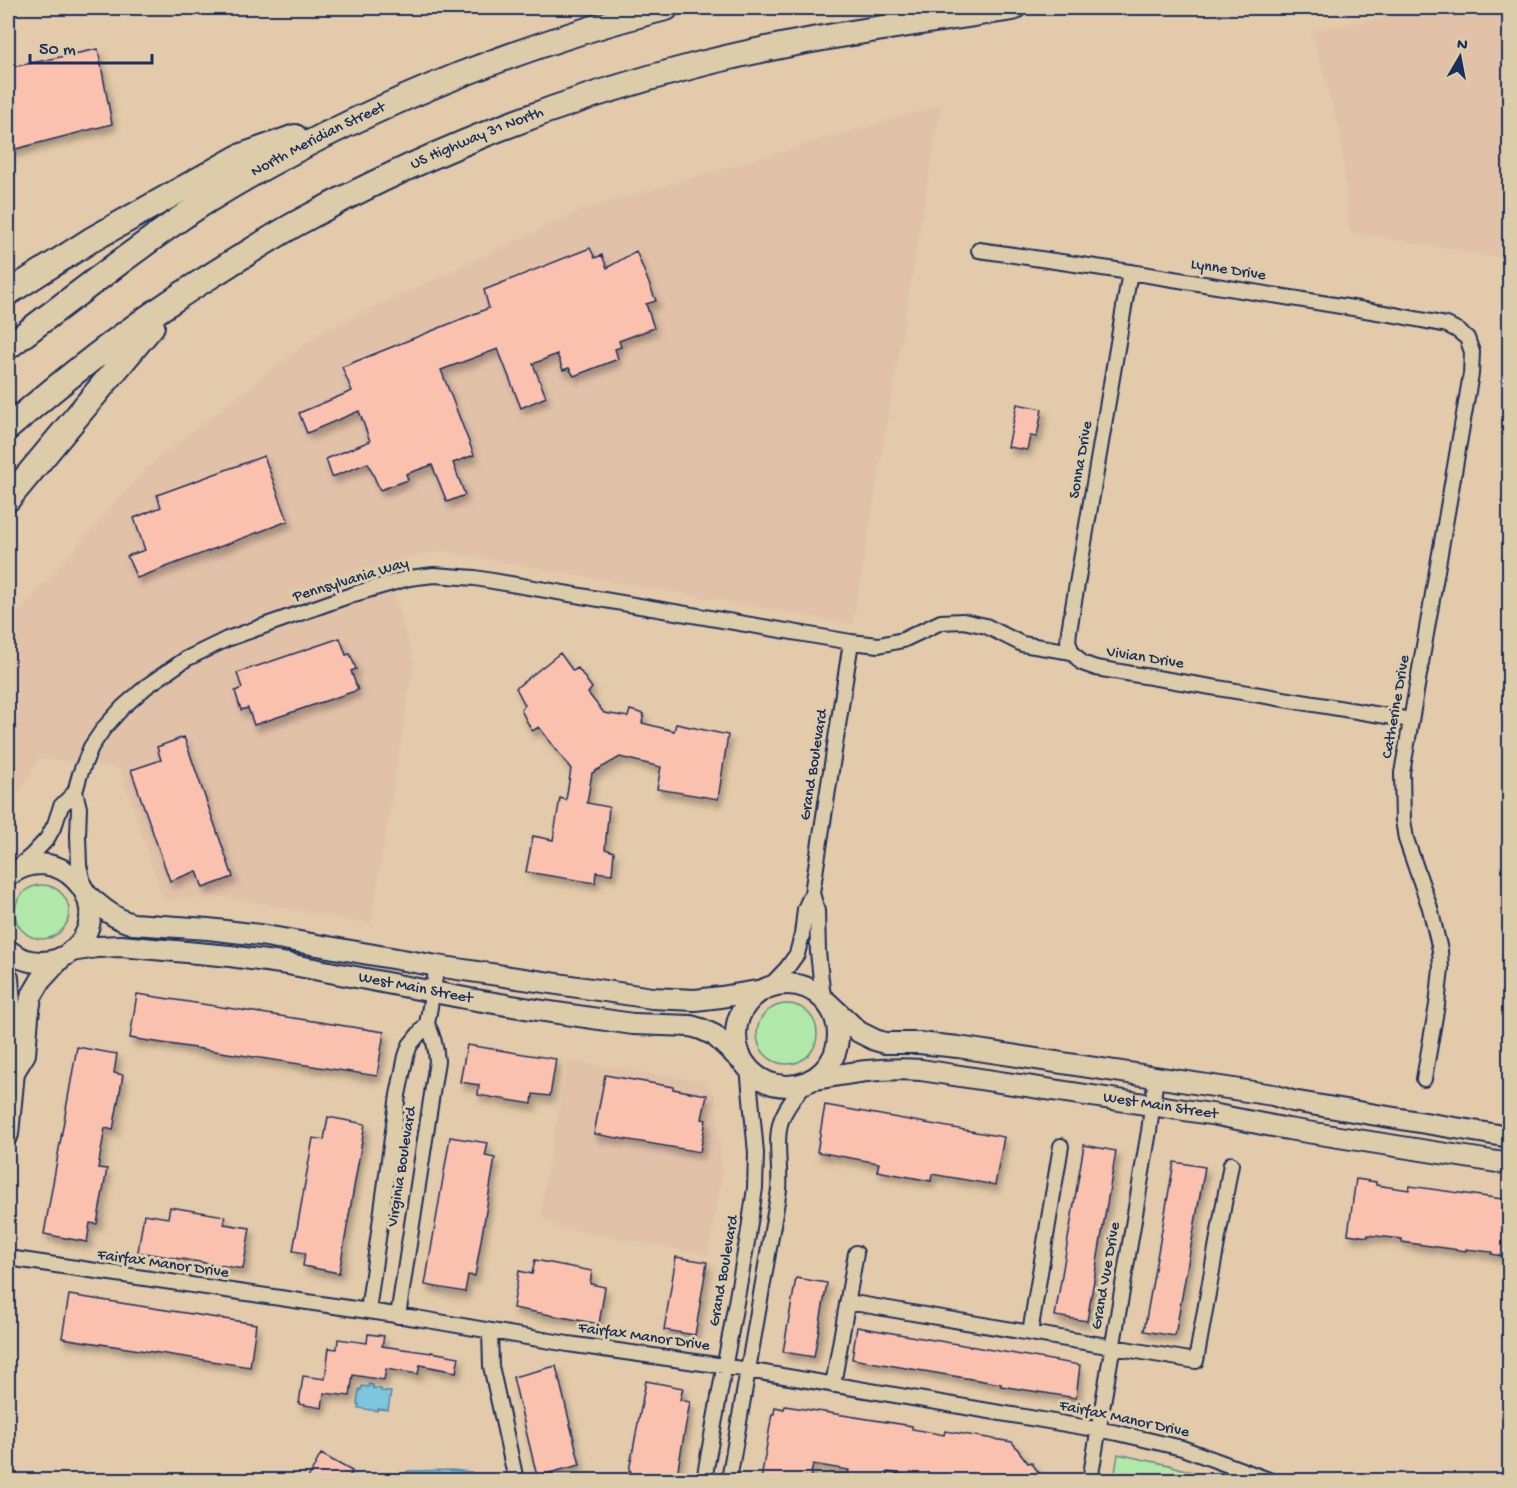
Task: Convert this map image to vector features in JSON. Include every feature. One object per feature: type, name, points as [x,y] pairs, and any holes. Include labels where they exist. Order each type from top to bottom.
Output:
[{"type":"highway","name":"North Meridian Street","points":[[8,347],[200,205],[277,160],[331,132],[410,95],[517,53],[666,8]]},
{"type":"highway","name":"US Highway 31 North","points":[[8,428],[82,366],[175,299],[300,221],[405,168],[470,140],[542,113],[656,76],[751,52],[799,42],[1013,8]]},
{"type":"highway","points":[[8,293],[91,240],[239,157],[410,95]]},
{"type":"highway","points":[[8,499],[175,299]]},
{"type":"main road","name":"West Main Street","points":[[10,874],[33,864],[54,866],[73,876],[86,894],[111,915],[122,921],[146,926],[187,927],[260,935],[436,966],[662,999],[709,999],[766,988]]},
{"type":"main road","points":[[14,1072],[25,1054],[31,998],[41,980],[81,941],[89,922],[86,894]]},
{"type":"main road","name":"West Main Street","points":[[8,950],[23,960],[36,962],[48,962],[97,947],[121,946],[210,953],[288,964],[470,999],[616,1022],[650,1026],[691,1026],[714,1035],[747,1066]]},
{"type":"main road","points":[[8,978],[10,1004],[8,1053],[14,1072],[8,1134]]},
{"type":"main road","points":[[788,984],[800,985],[812,990],[825,1000],[836,1020],[838,1040],[827,1067],[820,1074],[808,1081],[785,1086],[771,1083],[758,1076],[747,1066],[737,1045],[738,1021],[745,1006],[756,994],[766,988],[788,984]]},
{"type":"main road","name":"West Main Street","points":[[825,1000],[859,1032],[878,1041],[958,1047],[1156,1077],[1273,1095],[1292,1101],[1509,1137]]},
{"type":"main road","name":"West Main Street","points":[[808,1081],[870,1070],[921,1070],[1217,1115],[1288,1129],[1509,1164]]},
{"type":"street","name":"Lynne Drive","points":[[979,250],[1390,314],[1447,325],[1467,338]]},
{"type":"street","name":"Sonna Drive","points":[[1072,652],[1068,642],[1069,631],[1130,272]]},
{"type":"street","name":"Catherine Drive","points":[[1424,1079],[1437,1005],[1441,969],[1440,950],[1430,908],[1409,849],[1403,820],[1402,773],[1471,374],[1472,352],[1467,338]]},
{"type":"street","name":"Pennsylvania Way","points":[[10,874],[47,839],[61,806],[75,792],[85,760],[104,728],[135,696],[177,665],[227,639],[354,594],[409,578],[434,575],[475,578],[851,642]]},
{"type":"street","name":"Vivian Drive","points":[[851,642],[879,645],[903,640],[942,622],[963,621],[986,626],[1022,644],[1072,652],[1082,663],[1096,668],[1411,720]]},
{"type":"street","name":"Grand Boulevard","points":[[766,988],[787,968],[796,954],[802,935],[806,909],[812,894],[851,642]]},
{"type":"street","name":"Pennsylvania Way","points":[[75,792],[79,808],[80,865],[86,894]]},
{"type":"street","name":"Grand Boulevard","points":[[812,894],[817,911],[818,952],[825,1000]]},
{"type":"street","name":"Virginia Boulevard","points":[[368,1311],[398,1095],[410,1045],[426,1024],[436,966]]},
{"type":"street","name":"Virginia Boulevard","points":[[398,1316],[437,1060],[431,1032],[426,1024]]},
{"type":"street","name":"Grand Boulevard","points":[[704,1480],[755,1188],[756,1153],[747,1066]]},
{"type":"street","name":"Grand Vue Drive","points":[[1090,1480],[1156,1077]]},
{"type":"street","points":[[729,1480],[779,1190],[779,1128],[786,1109],[808,1081]]},
{"type":"street","points":[[1030,1333],[1061,1146]]},
{"type":"street","points":[[848,1302],[1196,1361],[1231,1164]]},
{"type":"street","points":[[833,1385],[856,1253]]},
{"type":"street","name":"Fairfax Manor Drive","points":[[8,1258],[724,1366],[1098,1430],[1182,1448],[1269,1480]]},
{"type":"street","points":[[490,1331],[491,1366],[516,1480]]},
{"type":"shaded area","points":[[1437,8],[1509,8],[1509,259],[1350,232],[1340,132],[1311,31]]},
{"type":"shaded area","points":[[941,105],[853,624],[440,551],[386,564],[414,662],[371,924],[225,897],[163,899],[120,768],[40,758],[8,813],[8,625],[146,468],[318,334],[579,211]]},
{"type":"shaded area","points":[[568,1061],[702,1081],[715,1094],[722,1177],[708,1255],[557,1227],[542,1217],[543,1195]]},
{"type":"green space","points":[[42,885],[52,887],[61,893],[67,902],[69,912],[67,922],[61,931],[52,937],[42,939],[32,937],[23,931],[17,922],[15,912],[17,902],[23,893],[32,887]]},
{"type":"green space","points":[[787,1004],[804,1009],[812,1017],[817,1034],[812,1051],[804,1059],[787,1064],[770,1059],[762,1051],[757,1034],[762,1017],[770,1009]]},
{"type":"green space","points":[[1118,1454],[1169,1465],[1218,1480],[1114,1480]]},
{"type":"water","points":[[369,1384],[381,1391],[391,1392],[388,1410],[358,1408],[359,1389],[361,1390],[362,1386],[368,1387]]},
{"type":"water","points":[[408,1471],[471,1472],[485,1480],[397,1480]]},
{"type":"building","points":[[98,49],[112,124],[8,151],[8,68]]},
{"type":"building","points":[[590,248],[595,258],[602,255],[607,268],[636,251],[656,301],[646,304],[654,328],[619,341],[621,347],[615,349],[618,359],[574,376],[569,368],[563,370],[557,354],[533,364],[546,397],[521,408],[498,349],[441,370],[474,455],[453,463],[465,495],[447,502],[432,465],[406,474],[408,480],[380,490],[368,463],[332,477],[326,459],[370,441],[359,411],[307,433],[299,413],[352,391],[342,367],[489,308],[484,290]]},
{"type":"building","points":[[1017,404],[1042,409],[1037,437],[1030,436],[1027,450],[1008,447]]},
{"type":"building","points":[[264,456],[288,521],[137,578],[127,556],[145,550],[134,518],[161,507],[157,495]]},
{"type":"building","points":[[340,638],[346,655],[350,654],[356,669],[351,671],[358,690],[254,725],[248,708],[241,710],[235,691],[242,688],[237,673]]},
{"type":"building","points":[[560,653],[573,671],[578,668],[592,688],[588,693],[604,713],[628,717],[630,710],[644,714],[642,723],[674,731],[676,724],[728,735],[718,799],[657,789],[661,767],[620,757],[592,773],[587,803],[609,807],[605,849],[614,852],[612,874],[596,872],[595,883],[526,872],[533,836],[553,840],[560,798],[566,800],[571,769],[539,727],[532,731],[521,710],[525,705],[516,688]]},
{"type":"building","points":[[184,737],[233,877],[203,888],[197,871],[170,881],[131,770],[161,760],[157,747]]},
{"type":"building","points":[[137,994],[384,1032],[377,1076],[130,1038]]},
{"type":"building","points":[[467,1045],[556,1059],[550,1096],[533,1094],[532,1104],[478,1095],[479,1085],[460,1082]]},
{"type":"building","points":[[77,1047],[117,1054],[114,1073],[123,1075],[113,1130],[105,1128],[98,1168],[107,1169],[97,1224],[90,1223],[87,1242],[44,1234]]},
{"type":"building","points":[[605,1075],[707,1095],[702,1119],[706,1120],[700,1152],[594,1134]]},
{"type":"building","points":[[825,1105],[1004,1137],[995,1185],[932,1174],[931,1181],[877,1171],[879,1163],[817,1152]]},
{"type":"building","points":[[328,1117],[365,1124],[339,1273],[303,1266],[305,1253],[293,1251],[313,1138],[324,1140]]},
{"type":"building","points":[[450,1137],[488,1143],[485,1156],[495,1158],[475,1276],[468,1275],[465,1292],[425,1285]]},
{"type":"building","points":[[1084,1145],[1116,1151],[1087,1321],[1055,1316]]},
{"type":"building","points":[[1174,1162],[1205,1167],[1175,1336],[1144,1331]]},
{"type":"building","points":[[1356,1179],[1376,1182],[1376,1185],[1409,1190],[1410,1186],[1509,1200],[1508,1257],[1491,1254],[1492,1252],[1466,1249],[1466,1251],[1402,1242],[1402,1239],[1348,1234]]},
{"type":"building","points":[[170,1207],[225,1216],[224,1224],[250,1228],[243,1269],[138,1252],[144,1214],[168,1218]]},
{"type":"building","points":[[676,1257],[707,1262],[695,1335],[664,1330]]},
{"type":"building","points":[[535,1260],[592,1271],[590,1284],[605,1287],[599,1324],[513,1308],[519,1271],[532,1274]]},
{"type":"building","points":[[796,1278],[827,1283],[814,1357],[783,1352]]},
{"type":"building","points":[[69,1295],[256,1324],[250,1367],[62,1338]]},
{"type":"building","points":[[857,1327],[1080,1365],[1076,1398],[852,1359]]},
{"type":"building","points":[[368,1334],[384,1336],[382,1346],[459,1357],[456,1372],[420,1365],[418,1374],[386,1369],[384,1380],[353,1375],[350,1396],[324,1393],[322,1408],[299,1404],[303,1376],[325,1379],[329,1348],[337,1349],[338,1339],[367,1343]]},
{"type":"building","points":[[556,1366],[580,1465],[537,1476],[513,1377]]},
{"type":"building","points":[[646,1381],[683,1388],[680,1400],[690,1402],[676,1480],[630,1480],[631,1471],[629,1471]]},
{"type":"building","points":[[785,1406],[912,1426],[912,1429],[944,1435],[945,1431],[1012,1442],[1044,1480],[940,1480],[888,1472],[887,1480],[847,1480],[849,1470],[813,1464],[810,1478],[805,1477],[805,1480],[761,1480],[772,1414],[774,1414],[775,1407],[784,1409]]},
{"type":"building","points":[[321,1454],[352,1471],[347,1480],[307,1480]]}]
